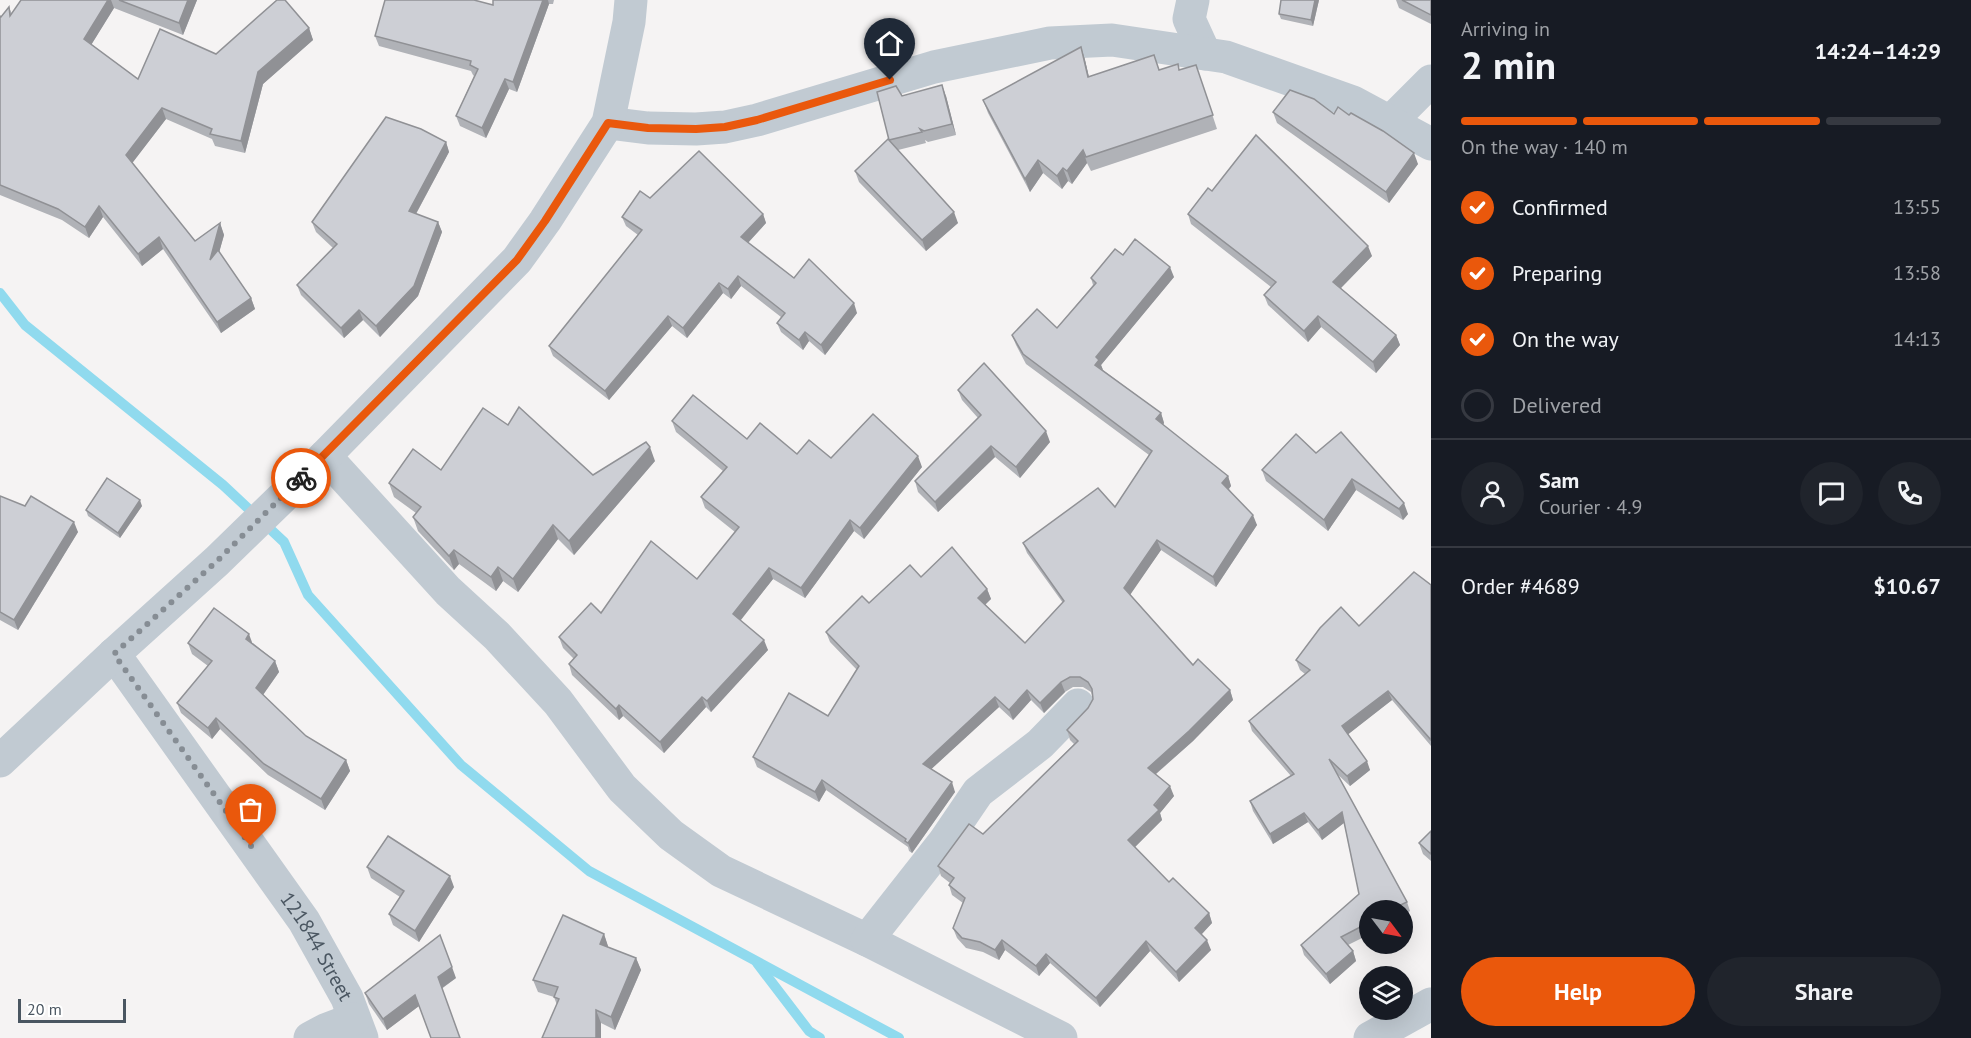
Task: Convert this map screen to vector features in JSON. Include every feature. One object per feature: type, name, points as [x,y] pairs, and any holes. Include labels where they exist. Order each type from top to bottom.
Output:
[{"type":"street","points":[[0,761],[217,561],[325,456],[517,260],[608,123],[629,22],[631,0]]},
{"type":"street","points":[[1193,0],[1189,19],[1206,54]]},
{"type":"street","points":[[608,123],[648,128],[725,127],[757,120],[934,67],[1050,43],[1112,40],[1226,57],[1343,98],[1391,121],[1431,144]]},
{"type":"street","points":[[1391,121],[1431,81]]},
{"type":"street","points":[[325,456],[448,591],[497,636],[558,702],[622,788],[671,835],[721,871],[867,940],[1061,1038]]},
{"type":"street","name":"121844 Street","points":[[114,654],[304,921],[347,998],[358,1028]]},
{"type":"street","points":[[867,940],[944,842],[978,792],[1040,744],[1078,705]]},
{"type":"street","points":[[1370,1038],[1431,1004]]},
{"type":"street","points":[[310,1038],[325,1030],[358,1028]]},
{"type":"building","points":[[21,0],[108,0],[84,39],[138,79],[160,29],[216,54],[277,0],[285,0],[309,28],[258,72],[241,141],[210,134],[212,129],[162,108],[126,155],[195,241],[220,223],[210,260],[218,250],[251,298],[217,322],[159,237],[138,254],[99,206],[85,227],[58,209],[0,185],[0,16],[9,7],[10,16]]},
{"type":"building","points":[[119,0],[188,0],[179,23]]},
{"type":"building","points":[[385,0],[474,0],[493,5],[493,0],[543,0],[513,82],[505,79],[482,128],[456,116],[478,69],[470,65],[471,61],[375,36]]},
{"type":"building","points":[[1281,0],[1315,0],[1311,20],[1279,14]]},
{"type":"building","points":[[1402,0],[1431,0],[1431,15]]},
{"type":"building","points":[[1081,47],[1088,77],[1154,55],[1159,70],[1178,64],[1179,70],[1196,65],[1213,115],[1086,157],[1083,150],[1067,171],[1063,168],[1057,176],[1038,160],[1025,179],[983,100]]},
{"type":"building","points":[[942,85],[952,124],[924,131],[920,129],[922,132],[889,140],[877,92],[896,86],[902,96]]},
{"type":"building","points":[[1290,90],[1314,99],[1334,114],[1338,107],[1349,115],[1351,113],[1383,131],[1414,153],[1386,192],[1273,112]]},
{"type":"building","points":[[386,117],[421,129],[446,142],[409,211],[438,222],[414,286],[376,326],[359,310],[341,328],[297,285],[337,244],[312,222]]},
{"type":"building","points":[[1256,135],[1368,246],[1333,282],[1396,335],[1373,362],[1318,316],[1304,331],[1264,295],[1276,282],[1188,214],[1208,188],[1212,191]]},
{"type":"building","points":[[888,139],[954,212],[922,240],[855,171]]},
{"type":"building","points":[[699,151],[763,214],[741,237],[794,278],[809,259],[854,303],[821,345],[805,332],[799,340],[777,323],[785,313],[738,276],[728,289],[719,283],[683,328],[668,316],[605,391],[549,346],[642,230],[622,217],[640,191],[650,198]]},
{"type":"building","points":[[1135,239],[1170,267],[1096,357],[1099,360],[1095,365],[1161,413],[1156,419],[1228,476],[1222,483],[1253,515],[1213,577],[1157,540],[1124,588],[1193,665],[1198,659],[1230,690],[1148,768],[1170,786],[1154,805],[1159,810],[1128,840],[1169,882],[1173,878],[1209,913],[1195,928],[1207,940],[1176,972],[1146,941],[1096,998],[1046,954],[1036,966],[1002,940],[995,950],[980,942],[962,938],[953,928],[965,898],[949,885],[954,878],[938,866],[969,824],[983,834],[1078,741],[1067,730],[1088,708],[1093,699],[1092,689],[1088,682],[1080,677],[1070,677],[1061,682],[1040,703],[1027,690],[1009,710],[995,697],[923,764],[952,782],[908,843],[906,839],[822,780],[815,792],[753,757],[789,693],[828,716],[859,666],[826,632],[862,596],[869,603],[910,565],[921,577],[952,547],[987,589],[978,598],[1025,643],[1064,601],[1023,543],[1098,488],[1115,507],[1152,451],[1023,354],[1012,335],[1037,309],[1057,328],[1096,283],[1091,278],[1115,249],[1123,255]]},
{"type":"building","points":[[984,363],[1046,431],[1016,467],[991,446],[935,502],[915,481],[981,415],[958,390]]},
{"type":"building","points":[[693,395],[747,439],[760,423],[797,454],[809,440],[831,458],[873,414],[918,456],[860,528],[850,520],[801,588],[769,568],[733,614],[764,640],[707,701],[702,697],[660,742],[619,705],[616,709],[569,664],[577,655],[559,637],[591,603],[601,613],[651,541],[697,579],[739,527],[701,497],[727,467],[672,421]]},
{"type":"building","points":[[519,407],[593,475],[646,442],[650,447],[569,541],[553,525],[513,579],[498,567],[491,577],[454,550],[449,556],[413,517],[421,507],[389,483],[413,449],[441,470],[483,408],[508,425]]},
{"type":"building","points":[[1341,432],[1404,503],[1399,509],[1352,479],[1324,520],[1262,470],[1296,434],[1316,453]]},
{"type":"building","points":[[107,478],[140,500],[118,533],[86,510]]},
{"type":"building","points":[[0,496],[25,506],[31,496],[74,522],[14,620],[0,612]]},
{"type":"building","points":[[1414,572],[1431,585],[1431,740],[1388,691],[1342,726],[1367,761],[1347,776],[1329,759],[1406,900],[1359,900],[1359,928],[1341,937],[1353,951],[1326,974],[1301,945],[1359,894],[1342,812],[1318,830],[1304,813],[1270,834],[1250,801],[1294,774],[1249,721],[1310,670],[1296,660],[1320,628],[1341,607],[1359,626]]},
{"type":"building","points":[[214,608],[249,634],[246,639],[275,661],[256,688],[306,736],[346,760],[321,799],[264,764],[216,718],[208,728],[177,703],[212,661],[188,643]]},
{"type":"building","points":[[1431,831],[1431,854],[1419,843]]},
{"type":"building","points":[[388,836],[450,876],[415,931],[389,914],[404,891],[367,867]]},
{"type":"building","points":[[563,915],[604,934],[600,944],[636,958],[611,1017],[596,1010],[596,1038],[542,1038],[559,999],[554,997],[558,987],[533,980]]},
{"type":"building","points":[[440,935],[452,967],[438,977],[460,1038],[431,1038],[415,995],[383,1019],[365,993]]},
{"type":"waterway","points":[[0,293],[25,325],[223,485],[284,542],[308,595],[461,765],[589,871],[899,1038]]},
{"type":"waterway","points":[[757,963],[809,1031],[820,1038]]},
{"type":"way so far","points":[[251,846],[114,654],[217,561],[301,478]]},
{"type":"route","points":[[301,478],[517,260],[608,123],[648,128],[725,127],[757,120],[890,80]]}]
